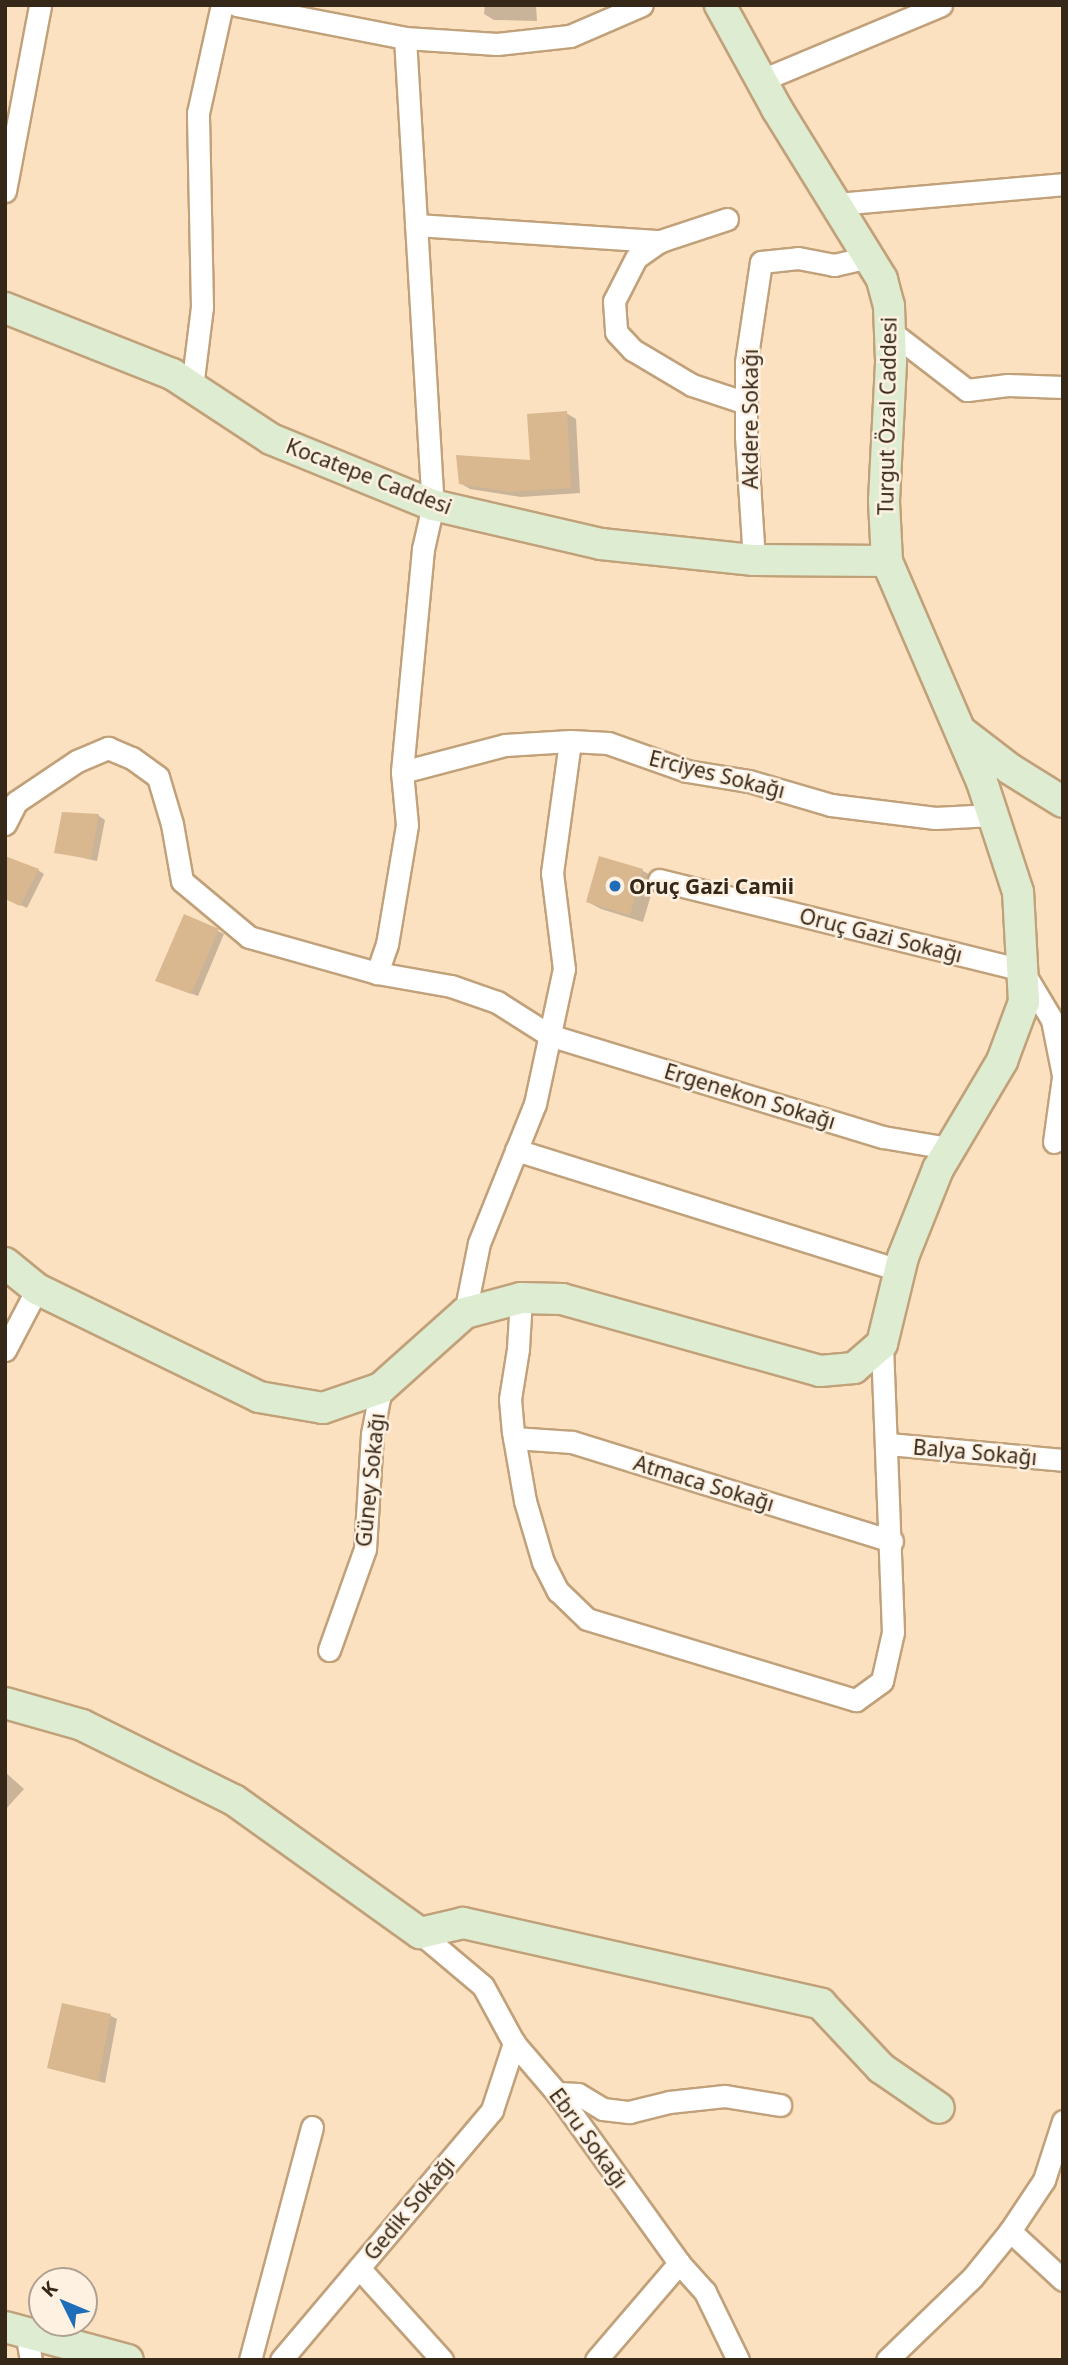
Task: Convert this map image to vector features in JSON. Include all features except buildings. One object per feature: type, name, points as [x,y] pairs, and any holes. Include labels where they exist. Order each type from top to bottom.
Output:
[{"type":"street","points":[[5,191],[40,5]]},
{"type":"street","points":[[192,387],[202,307],[198,113],[222,5]]},
{"type":"street","points":[[236,5],[405,38],[497,44],[570,36],[642,5]]},
{"type":"street","name":"Turgut Özal Caddesi","points":[[720,5],[882,279],[889,306],[890,331],[884,501],[887,561],[960,730],[993,815],[1018,892],[1024,1002],[1002,1061],[953,1149],[938,1170],[900,1270],[882,1344]]},
{"type":"street","points":[[762,80],[942,5]]},
{"type":"street","points":[[377,973],[387,944],[407,825],[402,772],[423,549],[433,505],[405,38]]},
{"type":"street","points":[[836,204],[1063,184]]},
{"type":"street","points":[[727,219],[660,242],[636,258],[614,301],[616,332],[633,350],[692,385],[746,403]]},
{"type":"street","points":[[416,225],[660,242]]},
{"type":"street","name":"Akdere Sokağı","points":[[754,559],[746,362],[761,262],[798,258],[834,265],[869,257]]},
{"type":"street","name":"Kocatepe Caddesi","points":[[5,307],[172,374],[271,439],[433,505],[601,544],[754,559],[887,561]]},
{"type":"street","points":[[890,331],[967,390],[1008,385],[1063,387]]},
{"type":"street","points":[[960,730],[1010,769],[1063,802]]},
{"type":"street","points":[[465,1312],[478,1243],[535,1104],[564,969],[552,873],[570,741]]},
{"type":"street","name":"Erciyes Sokağı","points":[[402,772],[505,745],[570,741],[608,743],[687,771],[749,781],[831,805],[935,818],[993,815]]},
{"type":"street","name":"Ergenekon Sokağı","points":[[5,824],[16,802],[77,761],[108,748],[132,758],[158,777],[172,824],[182,881],[249,937],[377,973],[451,986],[497,1002],[549,1035],[883,1137],[953,1149]]},
{"type":"street","name":"Oruç Gazi Sokağı","points":[[659,880],[1022,970]]},
{"type":"street","points":[[1022,970],[1052,1020],[1063,1076],[1054,1142]]},
{"type":"street","points":[[516,1150],[900,1270]]},
{"type":"street","points":[[5,1263],[37,1289],[259,1397],[323,1408],[382,1388],[465,1312],[521,1298],[562,1299],[820,1371],[854,1368],[882,1344]]},
{"type":"street","points":[[5,1350],[37,1289]]},
{"type":"street","points":[[521,1298],[518,1349],[510,1399],[514,1438],[525,1501],[542,1562],[558,1591],[587,1619],[856,1700],[882,1681],[893,1632],[892,1541],[882,1344]]},
{"type":"street","name":"Güney Sokağı","points":[[329,1650],[365,1549],[372,1434],[382,1388]]},
{"type":"street","name":"Atmaca Sokağı","points":[[514,1438],[572,1442],[892,1541]]},
{"type":"street","name":"Balya Sokağı","points":[[888,1444],[1063,1460]]},
{"type":"street","points":[[5,1703],[82,1725],[234,1800],[420,1933],[463,1923],[821,2004],[881,2068],[939,2108]]},
{"type":"street","name":"Ebru Sokağı","points":[[420,1933],[482,1986],[514,2043],[557,2093],[679,2263],[705,2292],[738,2360]]},
{"type":"street","name":"Gedik Sokağı","points":[[281,2360],[492,2110],[514,2043]]},
{"type":"street","points":[[557,2093],[578,2094],[603,2109],[629,2112],[669,2102],[725,2096],[780,2105]]},
{"type":"street","points":[[887,2360],[972,2278],[1010,2231],[1044,2180],[1063,2121]]},
{"type":"street","points":[[250,2360],[312,2127]]},
{"type":"street","points":[[1010,2231],[1063,2280]]},
{"type":"street","points":[[596,2360],[679,2263]]},
{"type":"street","points":[[359,2268],[442,2360]]},
{"type":"street","points":[[21,2340],[128,2360]]},
{"type":"place","name":"Oruç Gazi Camii","points":[[615,886]]}]
